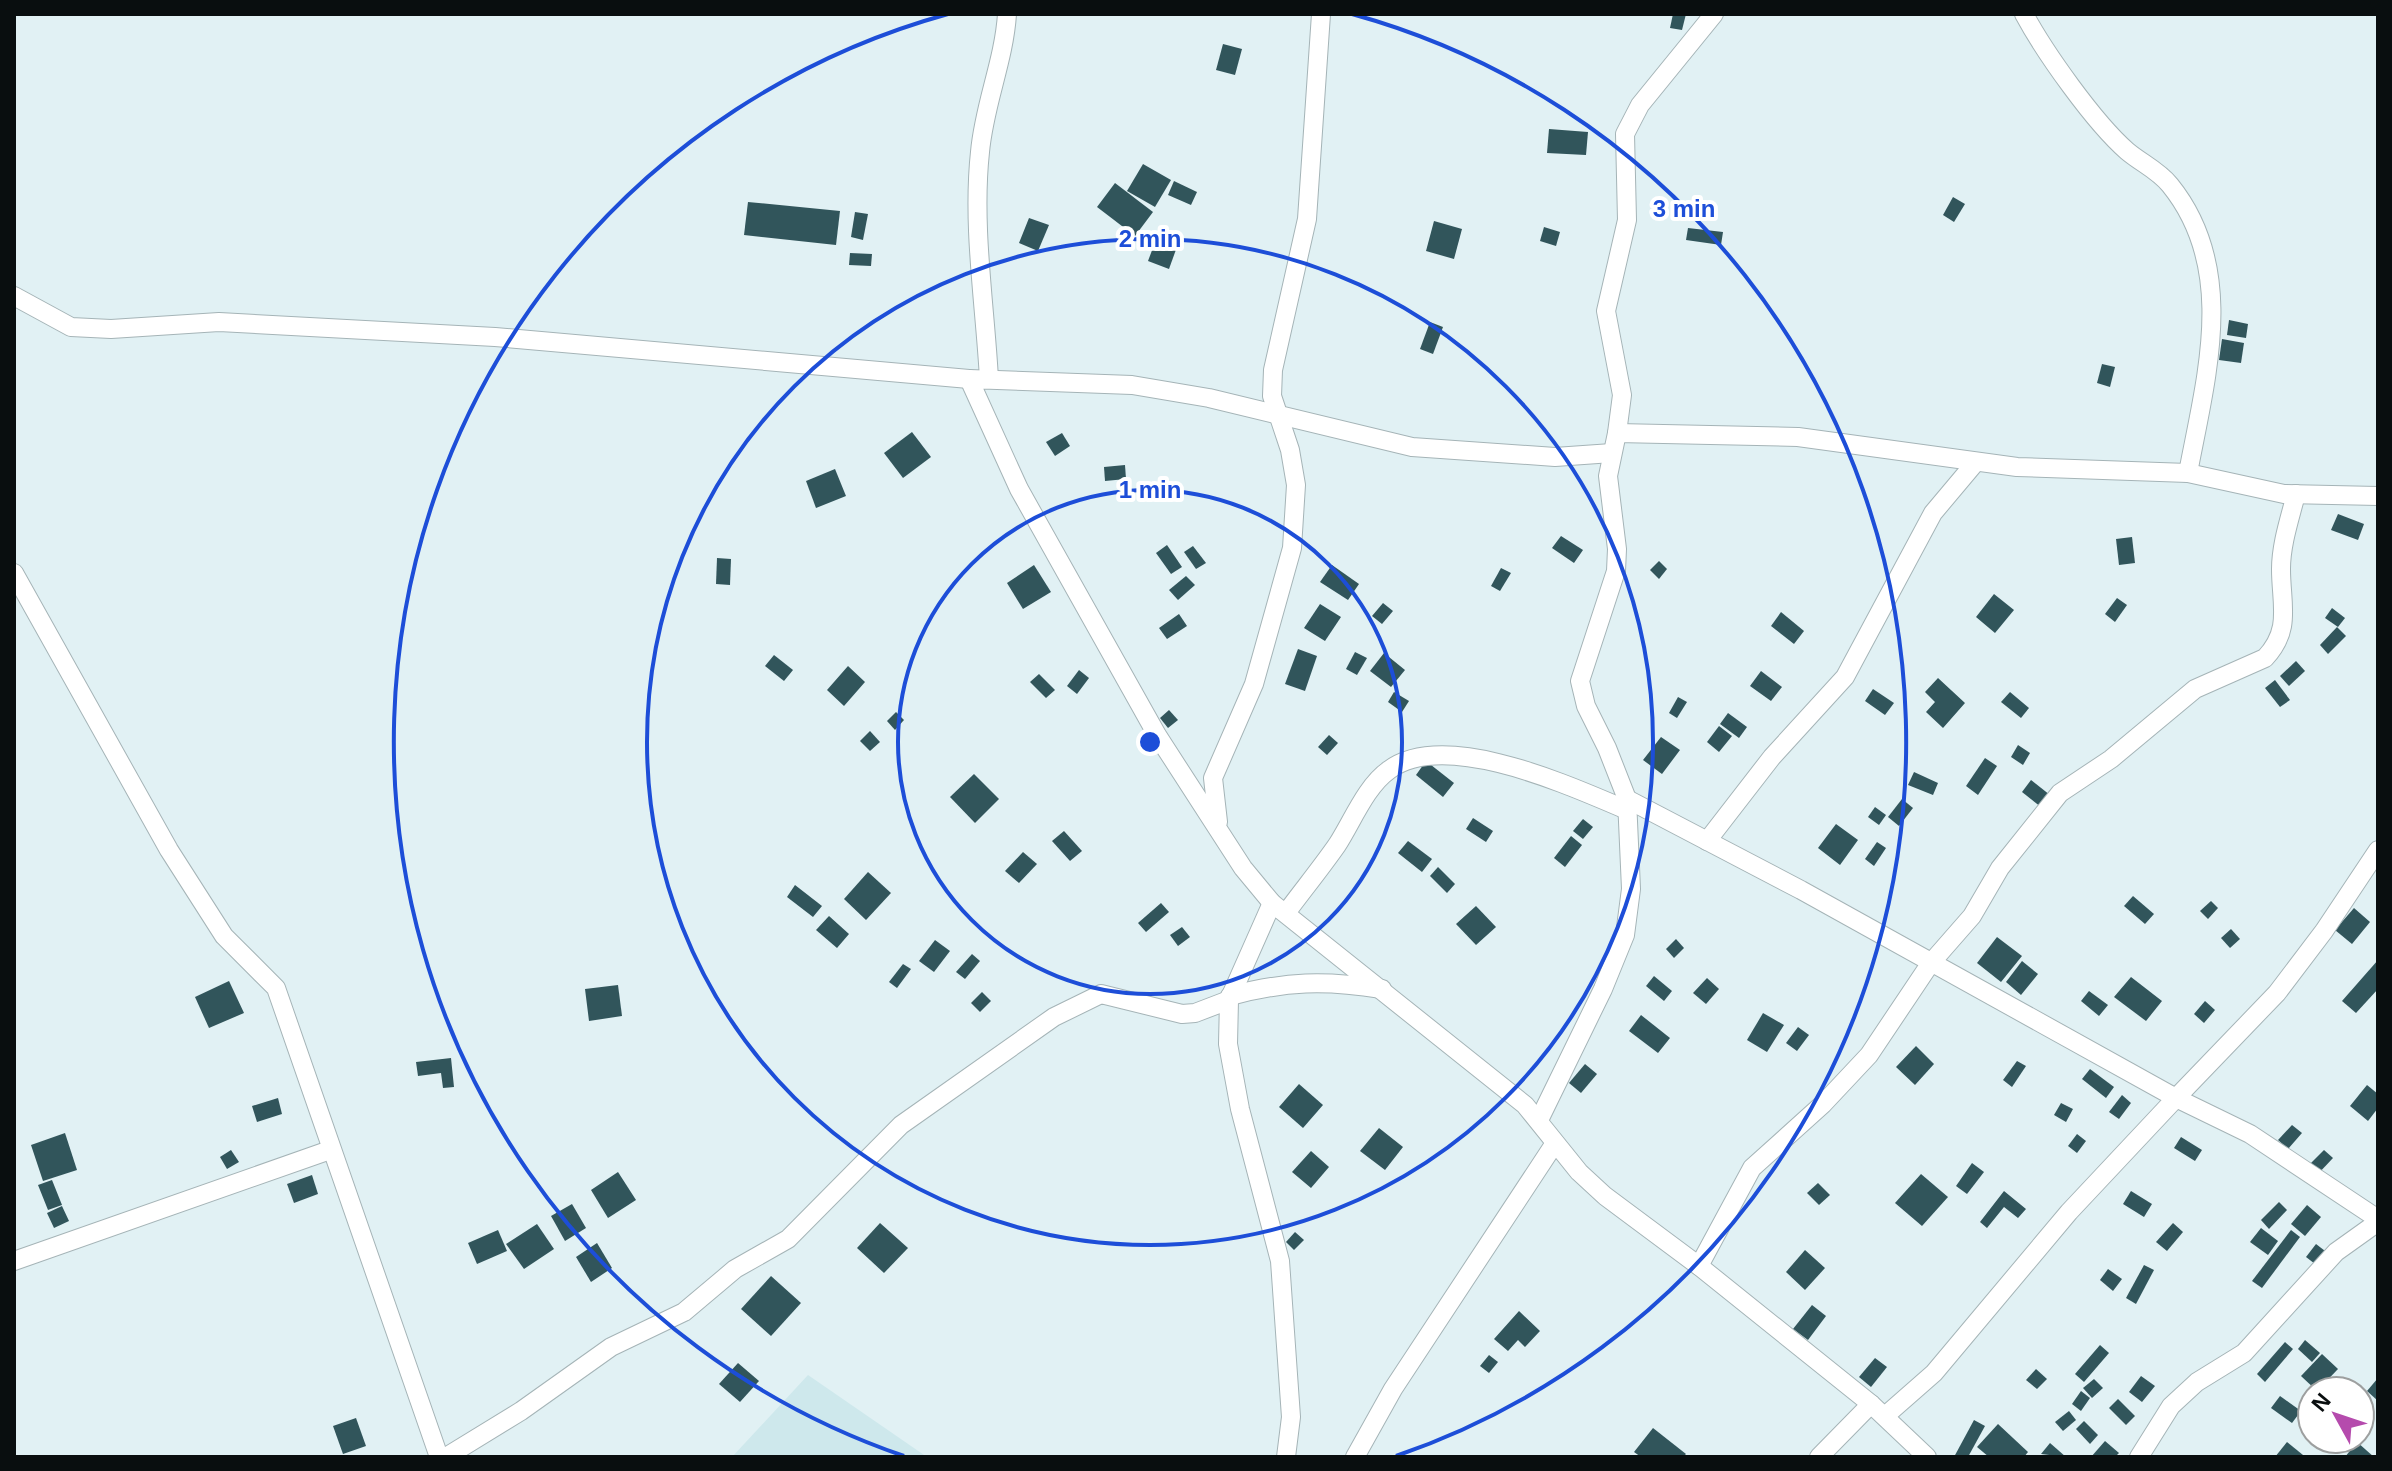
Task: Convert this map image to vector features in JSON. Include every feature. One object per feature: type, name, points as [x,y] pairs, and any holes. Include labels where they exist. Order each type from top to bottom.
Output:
[{"type":"street","points":[[989,379],[977,185],[987,104],[1005,42],[1007,14]]},
{"type":"street","points":[[1220,833],[1213,778],[1254,684],[1292,548],[1296,485],[1290,450],[1272,396],[1276,355],[1307,219],[1321,14]]},
{"type":"street","points":[[1539,1120],[1603,989],[1625,935],[1631,889],[1627,805],[1607,748],[1586,706],[1580,681],[1616,571],[1617,549],[1608,476],[1622,395],[1606,311],[1627,220],[1625,134],[1640,105],[1714,14]]},
{"type":"street","points":[[2024,14],[2041,46],[2114,136],[2168,183],[2188,210],[2205,248],[2212,279],[2210,355],[2188,473]]},
{"type":"street","points":[[14,296],[71,327],[111,329],[219,322],[480,336],[969,379],[1132,385],[1276,414],[1412,447],[1555,457],[1612,453]]},
{"type":"street","points":[[969,379],[1019,489],[1157,735],[1220,833],[1279,908],[1384,990],[1539,1120],[1555,1143],[1605,1196],[1699,1266],[1878,1410],[1927,1457]]},
{"type":"street","points":[[1617,433],[1798,437],[1975,463],[2188,473],[2296,494],[2378,496]]},
{"type":"street","points":[[1707,841],[1772,757],[1845,677],[1933,513],[1975,463]]},
{"type":"street","points":[[1699,1266],[1752,1168],[1823,1104],[1869,1055],[1930,964],[1972,916],[2000,868],[2060,793],[2111,759],[2195,689],[2265,658],[2273,650],[2286,622],[2281,569],[2296,494]]},
{"type":"street","points":[[14,573],[169,850],[224,936],[276,988],[439,1457]]},
{"type":"street","points":[[1286,1457],[1291,1417],[1280,1261],[1233,1073],[1228,1044],[1229,998],[1279,908],[1387,770],[1406,761],[1479,758],[1545,775],[1627,805],[1707,841],[2176,1098],[2250,1134],[2378,1220],[2336,1252],[2244,1353],[2197,1382],[2171,1406],[2139,1457]]},
{"type":"street","points":[[1819,1457],[1878,1410],[1934,1373],[2069,1212],[2277,993],[2324,931],[2378,850]]},
{"type":"street","points":[[446,1457],[521,1411],[611,1347],[684,1312],[735,1269],[788,1239],[901,1125],[1054,1017],[1101,994],[1182,1014],[1195,1013],[1229,998],[1289,982],[1336,982],[1384,990]]},
{"type":"street","points":[[1355,1457],[1393,1389],[1555,1143]]},
{"type":"street","points":[[14,1261],[330,1150]]},
{"type":"shaded area","points":[[808,1375],[927,1457],[732,1457]]},
{"type":"building","points":[[1673,14],[1686,14],[1682,30],[1670,28]]},
{"type":"building","points":[[1223,44],[1242,49],[1235,75],[1216,70]]},
{"type":"building","points":[[1549,129],[1588,132],[1586,155],[1547,153]]},
{"type":"building","points":[[1143,164],[1171,180],[1155,207],[1127,191]]},
{"type":"building","points":[[1174,181],[1197,192],[1191,205],[1168,195]]},
{"type":"building","points":[[1115,183],[1153,212],[1135,236],[1097,207]]},
{"type":"building","points":[[1953,197],[1965,204],[1954,222],[1943,215]]},
{"type":"building","points":[[748,202],[840,211],[836,245],[744,235]]},
{"type":"building","points":[[855,212],[868,214],[863,240],[851,237]]},
{"type":"building","points":[[1029,218],[1049,225],[1038,251],[1019,243]]},
{"type":"building","points":[[1434,221],[1462,229],[1454,259],[1426,251]]},
{"type":"building","points":[[1544,227],[1560,232],[1556,246],[1540,241]]},
{"type":"building","points":[[1688,228],[1723,232],[1721,245],[1686,240]]},
{"type":"building","points":[[1157,237],[1178,244],[1169,269],[1148,261]]},
{"type":"building","points":[[850,253],[872,254],[871,266],[849,265]]},
{"type":"building","points":[[2229,320],[2248,324],[2246,338],[2227,335]]},
{"type":"building","points":[[1430,322],[1443,327],[1433,354],[1420,349]]},
{"type":"building","points":[[2222,339],[2244,343],[2241,363],[2219,360]]},
{"type":"building","points":[[2102,364],[2115,367],[2110,387],[2097,383]]},
{"type":"building","points":[[912,432],[931,457],[903,478],[884,453]]},
{"type":"building","points":[[1062,433],[1070,446],[1055,456],[1046,442]]},
{"type":"building","points":[[1125,465],[1126,479],[1105,481],[1104,467]]},
{"type":"building","points":[[835,469],[846,496],[816,508],[806,481]]},
{"type":"building","points":[[2338,514],[2364,524],[2358,540],[2331,530]]},
{"type":"building","points":[[1561,536],[1583,550],[1574,563],[1552,548]]},
{"type":"building","points":[[2132,537],[2135,563],[2119,565],[2116,539]]},
{"type":"building","points":[[1167,545],[1182,567],[1171,574],[1156,553]]},
{"type":"building","points":[[1193,546],[1206,563],[1196,569],[1184,552]]},
{"type":"building","points":[[717,558],[731,559],[730,585],[716,584]]},
{"type":"building","points":[[1659,561],[1667,569],[1659,579],[1650,570]]},
{"type":"building","points":[[1034,565],[1051,592],[1023,609],[1007,583]]},
{"type":"building","points":[[1332,565],[1359,584],[1348,600],[1320,582]]},
{"type":"building","points":[[1501,568],[1511,573],[1500,591],[1491,586]]},
{"type":"building","points":[[1186,576],[1195,585],[1178,600],[1169,590]]},
{"type":"building","points":[[1994,594],[2014,610],[1995,633],[1976,617]]},
{"type":"building","points":[[2117,598],[2127,605],[2115,622],[2105,614]]},
{"type":"building","points":[[1383,603],[1393,611],[1382,624],[1372,616]]},
{"type":"building","points":[[1320,604],[1341,617],[1325,641],[1304,628]]},
{"type":"building","points":[[2332,608],[2345,618],[2338,627],[2325,618]]},
{"type":"building","points":[[1781,612],[1804,631],[1794,644],[1771,626]]},
{"type":"building","points":[[1179,614],[1187,626],[1167,639],[1159,628]]},
{"type":"building","points":[[2337,627],[2346,636],[2328,654],[2320,645]]},
{"type":"building","points":[[1298,649],[1317,656],[1305,691],[1285,684]]},
{"type":"building","points":[[1355,652],[1367,658],[1357,675],[1346,669]]},
{"type":"building","points":[[1384,653],[1405,670],[1391,687],[1370,671]]},
{"type":"building","points":[[774,655],[793,670],[784,681],[765,666]]},
{"type":"building","points":[[2296,661],[2305,671],[2289,686],[2280,676]]},
{"type":"building","points":[[848,666],[865,682],[844,706],[827,690]]},
{"type":"building","points":[[1079,670],[1089,678],[1077,694],[1067,686]]},
{"type":"building","points":[[1761,671],[1782,687],[1771,701],[1750,686]]},
{"type":"building","points":[[1039,674],[1055,690],[1046,698],[1030,682]]},
{"type":"building","points":[[1938,678],[1965,703],[1943,728],[1926,712],[1935,702],[1925,692]]},
{"type":"building","points":[[2275,680],[2290,700],[2280,707],[2265,688]]},
{"type":"building","points":[[1873,689],[1894,703],[1885,715],[1865,701]]},
{"type":"building","points":[[1394,692],[1409,701],[1402,712],[1388,702]]},
{"type":"building","points":[[2010,692],[2029,708],[2021,718],[2001,702]]},
{"type":"building","points":[[1678,697],[1687,702],[1677,718],[1669,713]]},
{"type":"building","points":[[1169,710],[1178,720],[1168,728],[1160,718]]},
{"type":"building","points":[[896,712],[904,720],[895,730],[887,721]]},
{"type":"building","points":[[1728,713],[1747,727],[1739,738],[1720,724]]},
{"type":"building","points":[[1719,726],[1732,736],[1719,752],[1707,742]]},
{"type":"building","points":[[870,731],[880,742],[870,751],[860,741]]},
{"type":"building","points":[[1329,735],[1338,743],[1327,755],[1318,747]]},
{"type":"building","points":[[1661,737],[1680,750],[1662,774],[1643,760]]},
{"type":"building","points":[[2018,745],[2030,753],[2023,765],[2011,757]]},
{"type":"building","points":[[1985,758],[1997,766],[1978,795],[1966,786]]},
{"type":"building","points":[[1426,761],[1454,783],[1443,797],[1416,775]]},
{"type":"building","points":[[1914,772],[1938,783],[1933,795],[1908,785]]},
{"type":"building","points":[[974,774],[999,799],[975,823],[950,797]]},
{"type":"building","points":[[2031,780],[2050,795],[2041,807],[2022,792]]},
{"type":"building","points":[[1902,799],[1913,808],[1899,826],[1888,817]]},
{"type":"building","points":[[1875,807],[1886,815],[1879,825],[1868,817]]},
{"type":"building","points":[[1473,818],[1493,831],[1486,842],[1466,829]]},
{"type":"building","points":[[1583,819],[1593,827],[1583,839],[1573,831]]},
{"type":"building","points":[[1836,824],[1858,840],[1840,865],[1818,848]]},
{"type":"building","points":[[1064,831],[1082,851],[1070,861],[1052,841]]},
{"type":"building","points":[[1571,836],[1582,845],[1565,867],[1554,858]]},
{"type":"building","points":[[1408,841],[1432,859],[1422,872],[1398,853]]},
{"type":"building","points":[[1877,842],[1886,848],[1874,866],[1865,859]]},
{"type":"building","points":[[1023,852],[1037,864],[1019,883],[1005,871]]},
{"type":"building","points":[[1438,867],[1455,884],[1447,893],[1430,876]]},
{"type":"building","points":[[868,872],[891,893],[866,920],[844,899]]},
{"type":"building","points":[[795,885],[822,906],[813,917],[787,897]]},
{"type":"building","points":[[2133,896],[2154,914],[2145,924],[2124,906]]},
{"type":"building","points":[[2211,901],[2218,908],[2208,919],[2200,911]]},
{"type":"building","points":[[1161,903],[1169,912],[1146,932],[1138,923]]},
{"type":"building","points":[[1476,906],[1496,927],[1476,945],[1456,924]]},
{"type":"building","points":[[2354,908],[2370,922],[2352,944],[2335,930]]},
{"type":"building","points":[[829,916],[849,934],[837,948],[816,930]]},
{"type":"building","points":[[1182,927],[1190,937],[1178,946],[1170,935]]},
{"type":"building","points":[[2231,929],[2240,939],[2230,948],[2221,938]]},
{"type":"building","points":[[1997,937],[2022,956],[2001,982],[1977,963]]},
{"type":"building","points":[[1676,939],[1684,948],[1674,958],[1666,949]]},
{"type":"building","points":[[935,940],[950,951],[934,972],[919,961]]},
{"type":"building","points":[[972,954],[980,961],[965,979],[956,972]]},
{"type":"building","points":[[2378,960],[2378,989],[2356,1013],[2342,1001]]},
{"type":"building","points":[[2022,961],[2038,974],[2021,995],[2006,982]]},
{"type":"building","points":[[903,964],[911,969],[897,988],[889,982]]},
{"type":"building","points":[[1654,976],[1672,991],[1664,1001],[1646,986]]},
{"type":"building","points":[[2131,977],[2162,1001],[2146,1021],[2114,997]]},
{"type":"building","points":[[1707,978],[1719,989],[1706,1004],[1693,993]]},
{"type":"building","points":[[229,981],[244,1013],[209,1028],[195,997]]},
{"type":"building","points":[[618,985],[622,1016],[589,1021],[585,989]]},
{"type":"building","points":[[2089,991],[2108,1005],[2099,1016],[2081,1001]]},
{"type":"building","points":[[982,992],[991,1001],[980,1012],[971,1003]]},
{"type":"building","points":[[2205,1001],[2215,1010],[2204,1023],[2194,1014]]},
{"type":"building","points":[[1763,1013],[1784,1025],[1767,1052],[1747,1040]]},
{"type":"building","points":[[1641,1015],[1670,1038],[1658,1053],[1629,1031]]},
{"type":"building","points":[[1798,1027],[1809,1035],[1797,1051],[1786,1043]]},
{"type":"building","points":[[1916,1046],[1934,1064],[1915,1085],[1896,1067]]},
{"type":"building","points":[[451,1058],[454,1087],[443,1088],[441,1073],[418,1076],[416,1062]]},
{"type":"building","points":[[2017,1061],[2026,1066],[2012,1087],[2003,1080]]},
{"type":"building","points":[[1585,1064],[1597,1074],[1581,1093],[1569,1083]]},
{"type":"building","points":[[2090,1069],[2114,1087],[2106,1098],[2082,1079]]},
{"type":"building","points":[[1299,1084],[1323,1105],[1303,1128],[1279,1107]]},
{"type":"building","points":[[2367,1085],[2378,1094],[2378,1108],[2368,1121],[2350,1106]]},
{"type":"building","points":[[2122,1095],[2131,1103],[2119,1119],[2109,1112]]},
{"type":"building","points":[[278,1098],[282,1114],[257,1122],[252,1106]]},
{"type":"building","points":[[2061,1103],[2073,1109],[2066,1122],[2054,1115]]},
{"type":"building","points":[[2292,1125],[2302,1133],[2288,1149],[2278,1140]]},
{"type":"building","points":[[1379,1128],[1403,1147],[1385,1170],[1360,1151]]},
{"type":"building","points":[[65,1133],[77,1170],[43,1181],[31,1145]]},
{"type":"building","points":[[2077,1134],[2086,1141],[2077,1153],[2068,1146]]},
{"type":"building","points":[[2181,1137],[2202,1150],[2195,1161],[2174,1148]]},
{"type":"building","points":[[231,1150],[239,1162],[227,1169],[220,1157]]},
{"type":"building","points":[[2324,1150],[2333,1158],[2317,1175],[2308,1166]]},
{"type":"building","points":[[1311,1151],[1329,1167],[1311,1188],[1292,1172]]},
{"type":"building","points":[[1972,1163],[1984,1172],[1967,1194],[1956,1186]]},
{"type":"building","points":[[618,1172],[636,1200],[608,1218],[591,1190]]},
{"type":"building","points":[[1921,1174],[1948,1197],[1922,1226],[1895,1203]]},
{"type":"building","points":[[312,1175],[318,1194],[294,1203],[287,1184]]},
{"type":"building","points":[[52,1180],[62,1205],[48,1210],[38,1185]]},
{"type":"building","points":[[1818,1183],[1830,1195],[1819,1205],[1807,1193]]},
{"type":"building","points":[[2004,1191],[2026,1209],[2018,1218],[2004,1207],[1987,1228],[1980,1222]]},
{"type":"building","points":[[2131,1191],[2152,1204],[2144,1217],[2123,1204]]},
{"type":"building","points":[[2279,1202],[2287,1210],[2269,1229],[2261,1220]]},
{"type":"building","points":[[572,1204],[586,1228],[565,1241],[551,1216]]},
{"type":"building","points":[[2307,1205],[2321,1217],[2305,1236],[2291,1224]]},
{"type":"building","points":[[62,1206],[69,1221],[54,1228],[47,1213]]},
{"type":"building","points":[[880,1223],[908,1248],[884,1273],[857,1248]]},
{"type":"building","points":[[2173,1223],[2183,1232],[2167,1251],[2156,1242]]},
{"type":"building","points":[[537,1224],[554,1249],[524,1269],[506,1244]]},
{"type":"building","points":[[2261,1228],[2278,1241],[2268,1255],[2250,1242]]},
{"type":"building","points":[[498,1230],[507,1251],[477,1264],[468,1243]]},
{"type":"building","points":[[2291,1230],[2300,1237],[2262,1288],[2252,1281]]},
{"type":"building","points":[[1295,1232],[1304,1240],[1294,1250],[1286,1242]]},
{"type":"building","points":[[597,1243],[612,1268],[591,1282],[576,1257]]},
{"type":"building","points":[[2316,1244],[2329,1254],[2319,1267],[2306,1257]]},
{"type":"building","points":[[1805,1250],[1825,1268],[1805,1290],[1786,1272]]},
{"type":"building","points":[[2144,1265],[2154,1270],[2136,1304],[2126,1298]]},
{"type":"building","points":[[2108,1269],[2122,1279],[2113,1291],[2100,1280]]},
{"type":"building","points":[[771,1276],[801,1303],[771,1336],[741,1309]]},
{"type":"building","points":[[1812,1305],[1826,1316],[1808,1340],[1793,1329]]},
{"type":"building","points":[[1519,1311],[1540,1331],[1525,1347],[1518,1340],[1508,1351],[1494,1339]]},
{"type":"building","points":[[2305,1340],[2320,1353],[2312,1362],[2298,1349]]},
{"type":"building","points":[[2285,1342],[2293,1349],[2265,1382],[2257,1374]]},
{"type":"building","points":[[2100,1345],[2109,1353],[2084,1382],[2075,1374]]},
{"type":"building","points":[[2322,1354],[2338,1369],[2332,1375],[2302,1375]]},
{"type":"building","points":[[1489,1355],[1498,1362],[1489,1373],[1480,1366]]},
{"type":"building","points":[[1875,1358],[1887,1367],[1871,1387],[1859,1377]]},
{"type":"building","points":[[738,1363],[759,1381],[740,1402],[719,1384]]},
{"type":"building","points":[[2036,1369],[2047,1379],[2037,1389],[2026,1380]]},
{"type":"building","points":[[2141,1376],[2155,1386],[2142,1402],[2129,1392]]},
{"type":"building","points":[[2378,1378],[2378,1401],[2376,1399]]},
{"type":"building","points":[[2094,1379],[2103,1388],[2092,1398],[2083,1388]]},
{"type":"building","points":[[2081,1391],[2090,1398],[2081,1411],[2072,1404]]},
{"type":"building","points":[[2280,1396],[2296,1407],[2296,1418],[2292,1423],[2271,1408]]},
{"type":"building","points":[[2118,1399],[2135,1416],[2126,1425],[2109,1408]]},
{"type":"building","points":[[2069,1411],[2076,1420],[2063,1431],[2055,1422]]},
{"type":"building","points":[[356,1418],[366,1446],[343,1454],[333,1426]]},
{"type":"building","points":[[1974,1420],[1985,1426],[1968,1457],[1954,1457]]},
{"type":"building","points":[[2084,1421],[2098,1435],[2090,1444],[2076,1429]]},
{"type":"building","points":[[1998,1424],[2028,1452],[2024,1457],[1989,1457],[1977,1447]]},
{"type":"building","points":[[1653,1428],[1686,1454],[1683,1457],[1641,1457],[1634,1452]]},
{"type":"building","points":[[2105,1441],[2119,1453],[2115,1457],[2091,1457]]},
{"type":"building","points":[[2287,1442],[2296,1449],[2296,1455],[2303,1455],[2302,1457],[2275,1457]]},
{"type":"building","points":[[2050,1443],[2066,1457],[2041,1454]]},
{"type":"building","points":[[2372,1455],[2374,1457],[2345,1457]]}]
